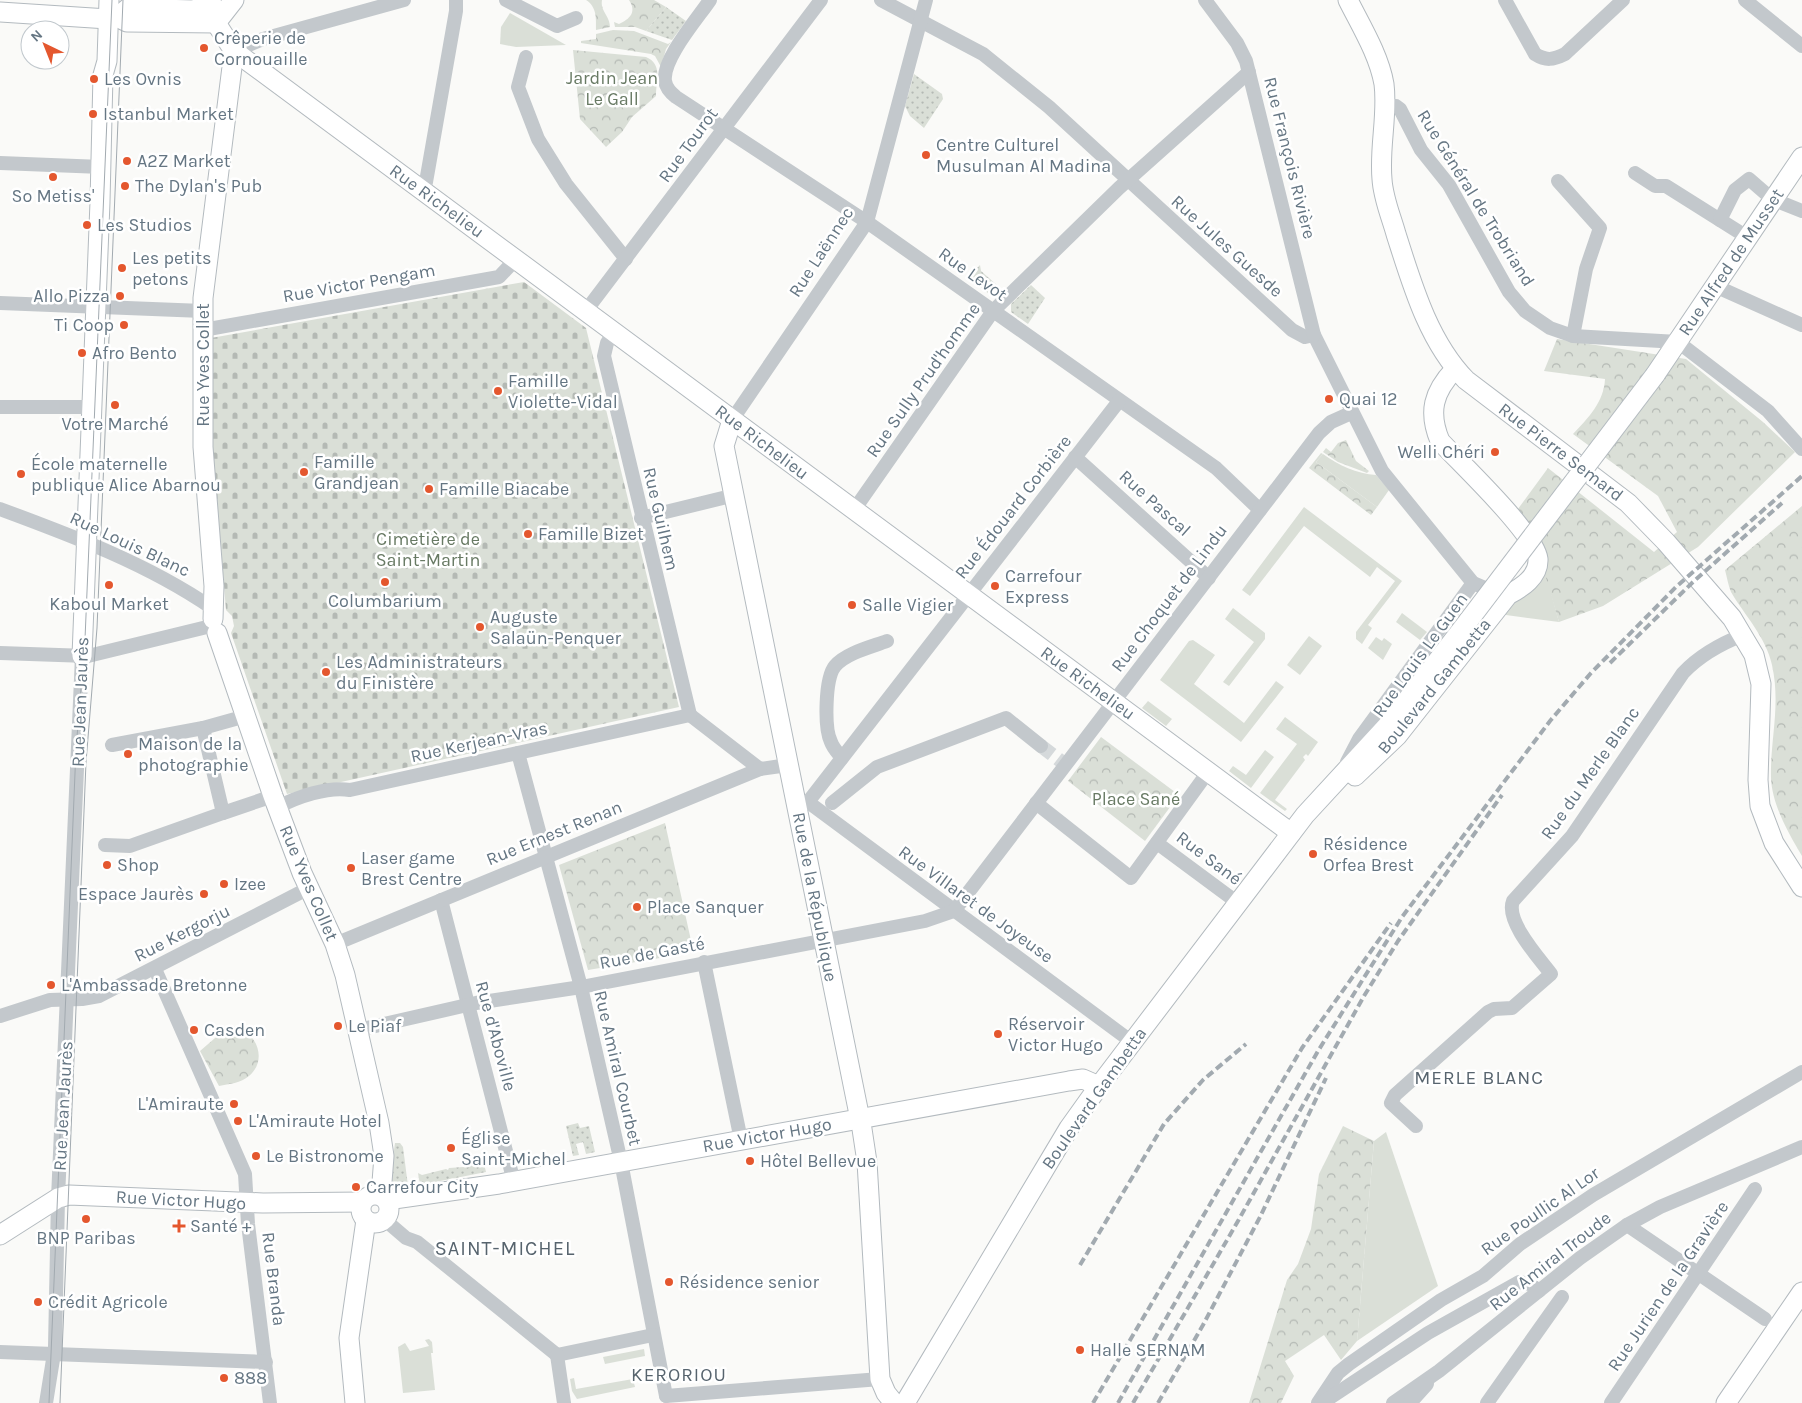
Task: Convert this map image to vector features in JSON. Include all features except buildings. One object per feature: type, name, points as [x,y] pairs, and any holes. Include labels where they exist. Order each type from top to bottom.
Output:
[{"type":"street","points":[[0,12],[111,12],[127,22],[212,10],[234,0]]},
{"type":"street","points":[[212,10],[234,51],[263,39],[404,0]]},
{"type":"street","points":[[422,190],[426,182],[456,10],[456,0],[464,0]]},
{"type":"street","points":[[506,0],[557,26],[576,18]]},
{"type":"street","name":"Rue Levot","points":[[710,0],[678,47],[666,75],[665,83],[676,97],[867,222],[1216,468],[1260,510]]},
{"type":"street","name":"Rue Tourot","points":[[585,312],[820,0]]},
{"type":"street","name":"Rue Jules Guesde","points":[[881,0],[983,54],[1012,75],[1049,106],[1128,181],[1292,330],[1304,337],[1314,335]]},
{"type":"street","name":"Rue Laënnec","points":[[732,420],[867,222],[926,0]]},
{"type":"street","name":"Rue François Rivière","points":[[1205,0],[1237,43],[1249,72],[1314,335]]},
{"type":"street","name":"Rue Pierre Semard","points":[[1348,0],[1384,83],[1385,106],[1381,162],[1384,196],[1421,304],[1445,355],[1466,380],[1628,503],[1718,600],[1743,635],[1754,655],[1761,684],[1758,780],[1760,806],[1774,843],[1802,887]]},
{"type":"street","points":[[1504,0],[1534,54],[1543,59],[1553,60],[1565,54],[1623,0]]},
{"type":"street","points":[[1745,0],[1802,46]]},
{"type":"street","name":"Rue Jean Jaurès","points":[[46,1403],[54,1354],[58,1198],[68,999],[102,167],[100,157],[103,74],[107,61],[111,12]]},
{"type":"street","name":"Rue Richelieu","points":[[234,51],[1291,833]]},
{"type":"street","name":"Rue Yves Collet","points":[[234,51],[203,311],[203,447],[214,586],[212,622],[275,802],[309,888],[335,944],[358,1030],[381,1138],[384,1156],[349,1338],[355,1403]]},
{"type":"street","points":[[526,57],[518,87],[538,139],[566,184],[626,259]]},
{"type":"street","name":"Rue Sully Prud'homme","points":[[854,510],[993,311],[1128,181],[1249,72]]},
{"type":"street","name":"Rue Général de Trobriand","points":[[1385,106],[1396,106],[1400,109],[1421,150],[1449,185],[1509,292],[1525,311],[1550,328],[1574,336],[1678,342]]},
{"type":"street","name":"Rue Alfred de Musset","points":[[1655,375],[1802,157]]},
{"type":"street","points":[[0,163],[102,167]]},
{"type":"street","points":[[1635,173],[1654,186],[1666,186],[1747,237]]},
{"type":"street","points":[[1720,220],[1735,190],[1750,179],[1772,199],[1802,212]]},
{"type":"street","points":[[1558,181],[1600,228],[1586,269],[1574,336]]},
{"type":"street","name":"Rue Victor Pengam","points":[[203,330],[499,277],[515,260]]},
{"type":"street","points":[[1715,286],[1802,325]]},
{"type":"street","points":[[0,303],[203,311]]},
{"type":"street","name":"Rue Guilhem","points":[[614,332],[607,344],[604,356],[690,715]]},
{"type":"street","points":[[1314,335],[1351,413],[1382,471],[1473,583]]},
{"type":"street","points":[[1678,342],[1768,410],[1802,449]]},
{"type":"street","points":[[1455,369],[1439,388],[1434,404],[1433,424],[1440,441],[1520,527],[1536,552],[1538,561],[1533,576],[1522,587],[1508,595]]},
{"type":"street","name":"Boulevard Gambetta","points":[[905,1403],[1070,1128],[1099,1086],[1291,833],[1342,773],[1387,726],[1655,375]]},
{"type":"street","name":"Rue Édouard Corbière","points":[[802,803],[842,758],[1119,401]]},
{"type":"street","points":[[0,407],[92,407]]},
{"type":"street","name":"Rue Choquet de Lindu","points":[[954,912],[1319,433],[1331,422],[1351,413]]},
{"type":"street","name":"Rue de la République","points":[[732,420],[724,446],[788,766],[802,803],[824,940],[860,1117],[867,1162],[880,1403]]},
{"type":"street","name":"Rue Pascal","points":[[1075,457],[1209,578]]},
{"type":"street","points":[[642,518],[734,495]]},
{"type":"street","name":"Rue Louis Blanc","points":[[0,509],[86,541],[195,596],[212,622]]},
{"type":"street","name":"Rue Louis Le Guen","points":[[1342,773],[1359,739],[1473,583],[1490,591],[1508,595]]},
{"type":"street","name":"Boulevard Gambetta","points":[[1291,833],[1397,736],[1508,595]]},
{"type":"street","points":[[0,653],[82,656],[212,622]]},
{"type":"street","name":"Rue du Merle Blanc","points":[[1416,1126],[1391,1103],[1395,1095],[1488,1012],[1494,1009],[1512,1008],[1551,974],[1513,921],[1510,907],[1512,901],[1572,836],[1684,674],[1693,664],[1714,648],[1743,635]]},
{"type":"street","points":[[842,758],[830,741],[828,729],[828,682],[830,672],[836,665],[847,658],[887,641]]},
{"type":"street","points":[[690,715],[760,769],[788,766]]},
{"type":"street","name":"Rue Kerjean-Vras","points":[[105,845],[130,846],[223,813],[288,801],[340,788],[350,790],[690,715]]},
{"type":"street","points":[[112,744],[203,728],[246,716]]},
{"type":"street","points":[[832,803],[877,767],[1006,718],[1041,746]]},
{"type":"street","points":[[203,728],[223,813]]},
{"type":"street","name":"Rue Amiral Courbet","points":[[518,752],[580,987],[621,1162],[664,1400]]},
{"type":"street","name":"Rue Ernest Renan","points":[[335,944],[760,769]]},
{"type":"street","points":[[1036,803],[1131,878],[1208,772]]},
{"type":"street","name":"Rue Villaret de Joyeuse","points":[[802,803],[1132,1042]]},
{"type":"street","name":"Rue Sané","points":[[1157,843],[1238,903]]},
{"type":"street","name":"Rue Kergorju","points":[[0,1016],[50,1000],[99,996],[155,969],[309,888]]},
{"type":"street","name":"Rue d'Aboville","points":[[441,900],[514,1182]]},
{"type":"street","name":"Rue de Gasté","points":[[358,1030],[468,1004],[566,987],[580,987],[925,921],[954,912]]},
{"type":"street","points":[[704,962],[740,1140]]},
{"type":"street","name":"Rue Branda","points":[[155,969],[245,1174],[248,1224],[270,1403]]},
{"type":"street","name":"Rue Poullic Al Lor","points":[[1320,1403],[1332,1380],[1349,1364],[1441,1300],[1483,1276],[1520,1244],[1593,1195],[1802,1072]]},
{"type":"street","name":"Rue Victor Hugo","points":[[58,1198],[79,1195],[304,1204],[375,1209],[435,1195],[860,1117],[1069,1081],[1083,1079],[1099,1086]]},
{"type":"street","name":"Rue Amiral Troude","points":[[1393,1403],[1439,1371],[1580,1258],[1627,1225],[1660,1208],[1802,1147]]},
{"type":"street","name":"Rue Jurien de la Gravière","points":[[1611,1403],[1756,1189]]},
{"type":"street","points":[[0,1235],[58,1198]]},
{"type":"street","points":[[375,1209],[406,1238],[417,1242],[556,1355],[564,1403]]},
{"type":"street","points":[[1627,1225],[1765,1319]]},
{"type":"street","points":[[1320,1403],[1428,1333],[1505,1290],[1524,1281],[1539,1291]]},
{"type":"street","points":[[1505,1290],[1515,1294],[1524,1304]]},
{"type":"street","points":[[1726,1403],[1802,1292]]},
{"type":"street","points":[[1487,1403],[1562,1296]]},
{"type":"street","points":[[1740,1403],[1802,1310]]},
{"type":"street","points":[[556,1355],[653,1335]]},
{"type":"street","points":[[0,1352],[266,1362]]},
{"type":"street","points":[[1349,1364],[1346,1372],[1350,1383]]},
{"type":"street","name":"Rue Amiral Troude","points":[[1410,1403],[1439,1371]]},
{"type":"street","points":[[664,1400],[880,1379]]},
{"type":"street","name":"Rue de la République","points":[[880,1379],[886,1393],[894,1403]]},
{"type":"green space","points":[[586,0],[602,0],[602,7],[610,27],[596,30],[594,9]]},
{"type":"green space","points":[[629,0],[654,0],[666,7],[646,31],[635,27],[615,27],[614,22],[619,24],[631,15],[632,8]]},
{"type":"green space","points":[[666,7],[686,21],[672,40],[646,31]]},
{"type":"green space","points":[[510,13],[566,45],[516,47],[500,44],[501,27]]},
{"type":"green space","points":[[613,30],[634,31],[668,44],[671,42],[666,49],[661,67],[655,56],[651,54],[581,43],[581,41],[596,39],[596,34]]},
{"type":"green space","name":"Jardin Jean Le Gall","points":[[573,50],[646,57],[657,68],[656,96],[632,117],[622,132],[606,147],[580,119]]},
{"type":"green space","points":[[914,74],[942,94],[943,99],[924,128],[910,116],[905,106]]},
{"type":"green space","points":[[980,265],[981,271],[998,286],[988,293],[968,277]]},
{"type":"green space","name":"Cimetière de Saint-Martin","points":[[524,282],[586,328],[679,707],[287,794],[231,633],[234,626],[232,616],[226,610],[212,441],[211,338]]},
{"type":"green space","points":[[1031,285],[1045,298],[1028,324],[1011,312],[1011,304]]},
{"type":"green space","points":[[1557,339],[1686,359],[1763,422],[1795,452],[1698,547],[1603,606],[1559,622],[1546,578],[1544,554],[1515,513],[1548,468],[1654,552],[1677,532],[1658,496],[1573,434],[1589,416],[1598,402],[1602,395],[1605,379],[1544,371]]},
{"type":"green space","points":[[1346,440],[1356,461],[1369,471],[1367,473],[1338,462],[1323,452],[1326,448],[1331,452],[1338,443]]},
{"type":"green space","points":[[1321,453],[1323,454],[1316,462],[1377,507],[1371,515],[1309,468]]},
{"type":"green space","points":[[1323,454],[1348,468],[1376,475],[1389,490],[1377,507],[1316,462]]},
{"type":"green space","points":[[1802,506],[1802,856],[1782,819],[1772,788],[1771,764],[1775,694],[1772,665],[1760,636],[1731,592],[1725,570]]},
{"type":"green space","points":[[1304,507],[1402,581],[1368,625],[1372,628],[1362,644],[1356,639],[1356,632],[1395,581],[1377,567],[1370,577],[1304,526],[1250,596],[1242,590]]},
{"type":"green space","points":[[1545,571],[1559,622],[1506,615],[1502,609]]},
{"type":"green space","points":[[1233,608],[1265,633],[1265,639],[1229,686],[1223,682],[1254,642],[1225,619]]},
{"type":"green space","points":[[1402,613],[1427,632],[1420,640],[1396,622]]},
{"type":"green space","points":[[1309,636],[1322,646],[1300,675],[1287,665]]},
{"type":"green space","points":[[1376,637],[1382,641],[1384,638],[1392,644],[1383,660],[1368,648]]},
{"type":"green space","points":[[1193,640],[1215,655],[1194,684],[1244,723],[1276,681],[1284,687],[1241,742],[1160,680],[1189,641]]},
{"type":"green space","points":[[1148,701],[1172,719],[1166,726],[1142,708]]},
{"type":"green space","points":[[1285,717],[1318,742],[1308,756],[1306,754],[1303,757],[1305,760],[1275,800],[1287,809],[1285,811],[1260,793],[1297,744],[1276,729]]},
{"type":"green space","name":"Place Sané","points":[[1101,737],[1179,795],[1145,841],[1068,781]]},
{"type":"green space","points":[[1265,750],[1274,757],[1251,788],[1229,771],[1233,766],[1246,775]]},
{"type":"green space","name":"Place Sanquer","points":[[665,823],[692,945],[660,951],[660,958],[588,970],[559,865]]},
{"type":"green space","points":[[229,1026],[246,1032],[252,1038],[256,1045],[258,1061],[255,1069],[246,1078],[235,1083],[219,1086],[200,1051]]},
{"type":"green space","points":[[578,1123],[580,1128],[589,1126],[595,1152],[586,1154],[583,1142],[576,1144],[579,1155],[573,1156],[566,1126]]},
{"type":"green space","points":[[1343,1126],[1374,1141],[1357,1341],[1341,1360],[1324,1335],[1285,1361],[1294,1376],[1281,1403],[1249,1403],[1287,1280],[1298,1264],[1311,1229],[1319,1174]]},
{"type":"green space","points":[[1386,1132],[1438,1286],[1357,1341],[1374,1141]]},
{"type":"green space","points":[[395,1143],[400,1143],[403,1147],[408,1186],[396,1189],[389,1185]]},
{"type":"green space","points":[[478,1163],[484,1164],[486,1172],[420,1185],[418,1173],[422,1175]]},
{"type":"green space","points":[[429,1339],[432,1342],[433,1353],[431,1353],[435,1390],[403,1393],[398,1347],[405,1343],[410,1351],[429,1346],[425,1340]]},
{"type":"green space","points":[[644,1349],[645,1356],[605,1364],[603,1357]]},
{"type":"green space","points":[[574,1378],[576,1389],[633,1379],[635,1387],[577,1399],[572,1391],[570,1379]]},
{"type":"tunnel","points":[[1041,746],[1066,765]]},
{"type":"tram line","points":[[49,1403],[76,749],[85,639],[112,0]]},
{"type":"tram line","points":[[60,1403],[86,762],[97,628],[123,0]]},
{"type":"railway","points":[[1118,1403],[1318,1051],[1402,917],[1550,721],[1591,673],[1676,587],[1802,476]]},
{"type":"railway","points":[[1610,663],[1693,582],[1782,503]]},
{"type":"railway","points":[[1133,1403],[1364,996],[1398,941],[1502,795]]},
{"type":"railway","points":[[1093,1403],[1302,1048],[1391,923]]},
{"type":"railway","points":[[1080,1265],[1164,1124],[1203,1080],[1246,1044]]},
{"type":"railway","points":[[1158,1403],[1203,1325],[1260,1217],[1326,1078]]},
{"type":"place","name":"Crêperie de Cornouaille","points":[[204,48]]},
{"type":"place","name":"Les Ovnis","points":[[94,79]]},
{"type":"place","name":"Istanbul Market","points":[[93,114]]},
{"type":"place","name":"Centre Culturel Musulman Al Madina","points":[[926,155]]},
{"type":"place","name":"A2Z Market","points":[[127,161]]},
{"type":"place","name":"So Metiss'","points":[[53,177]]},
{"type":"place","name":"The Dylan's Pub","points":[[125,186]]},
{"type":"place","name":"Les Studios","points":[[87,225]]},
{"type":"place","name":"Les petits petons","points":[[122,268]]},
{"type":"place","name":"Allo Pizza","points":[[120,296]]},
{"type":"place","name":"Ti Coop","points":[[124,325]]},
{"type":"place","name":"Afro Bento","points":[[82,353]]},
{"type":"place","name":"Famille Violette-Vidal","points":[[498,391]]},
{"type":"place","name":"Quai 12","points":[[1329,399]]},
{"type":"place","name":"Votre Marché","points":[[115,405]]},
{"type":"place","name":"Welli Chéri","points":[[1495,452]]},
{"type":"place","name":"Famille Grandjean","points":[[304,472]]},
{"type":"place","name":"École maternelle publique Alice Abarnou","points":[[21,474]]},
{"type":"place","name":"Famille Biacabe","points":[[429,489]]},
{"type":"place","name":"Famille Bizet","points":[[528,534]]},
{"type":"place","name":"Columbarium","points":[[385,582]]},
{"type":"place","name":"Kaboul Market","points":[[109,585]]},
{"type":"place","name":"Carrefour Express","points":[[995,586]]},
{"type":"place","name":"Salle Vigier","points":[[852,605]]},
{"type":"place","name":"Auguste Salaün-Penquer","points":[[480,627]]},
{"type":"place","name":"Les Administrateurs du Finistère","points":[[326,672]]},
{"type":"place","name":"Maison de la photographie","points":[[128,754]]},
{"type":"place","name":"Résidence Orfea Brest","points":[[1313,854]]},
{"type":"place","name":"Shop","points":[[107,865]]},
{"type":"place","name":"Laser game Brest Centre","points":[[351,868]]},
{"type":"place","name":"Izee","points":[[224,884]]},
{"type":"place","name":"Espace Jaurès","points":[[204,894]]},
{"type":"place","name":"Place Sanquer","points":[[637,907]]},
{"type":"place","name":"L'Ambassade Bretonne","points":[[51,985]]},
{"type":"place","name":"Le Piaf","points":[[338,1026]]},
{"type":"place","name":"Casden","points":[[194,1030]]},
{"type":"place","name":"Réservoir Victor Hugo","points":[[998,1034]]},
{"type":"place","name":"L'Amiraute","points":[[234,1104]]},
{"type":"place","name":"L'Amiraute Hotel","points":[[238,1121]]},
{"type":"place","name":"Église Saint-Michel","points":[[451,1148]]},
{"type":"place","name":"Le Bistronome","points":[[256,1156]]},
{"type":"place","name":"Hôtel Bellevue","points":[[750,1161]]},
{"type":"place","name":"Carrefour City","points":[[356,1187]]},
{"type":"place","name":"BNP Paribas","points":[[86,1219]]},
{"type":"place","name":"Santé +","points":[[179,1226]]},
{"type":"place","name":"Résidence senior","points":[[669,1282]]},
{"type":"place","name":"Crédit Agricole","points":[[38,1302]]},
{"type":"place","name":"Halle SERNAM","points":[[1080,1350]]},
{"type":"place","name":"888","points":[[224,1378]]},
{"type":"district","name":"MERLE BLANC","points":[[1479,1078]]},
{"type":"district","name":"SAINT-MICHEL","points":[[505,1248]]},
{"type":"district","name":"KERORIOU","points":[[679,1375]]}]
